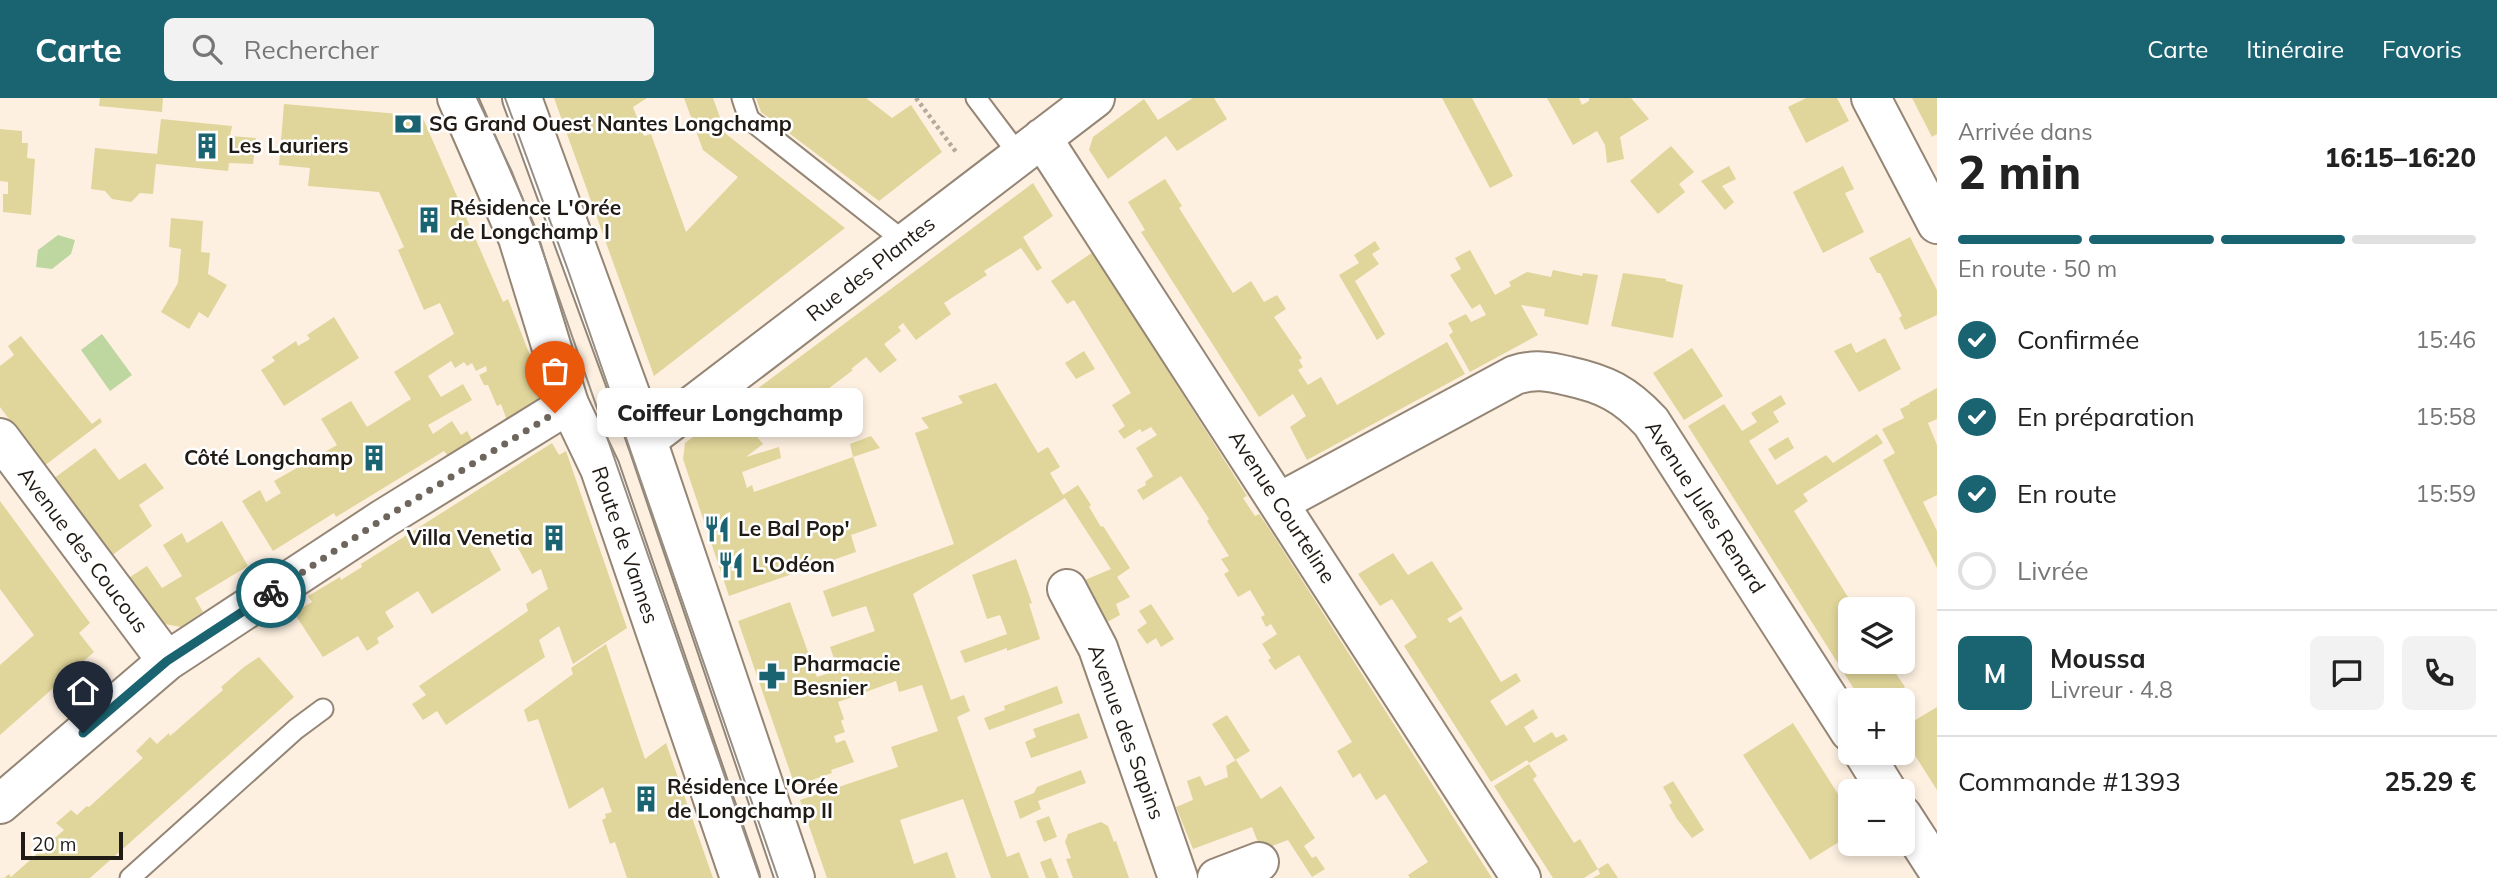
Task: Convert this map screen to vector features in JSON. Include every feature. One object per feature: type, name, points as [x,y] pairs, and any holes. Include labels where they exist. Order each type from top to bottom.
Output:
[{"type":"street","name":"Route de Vannes","points":[[457,98],[518,238],[569,404],[600,469],[740,878]]},
{"type":"street","points":[[522,98],[647,440],[795,878]]},
{"type":"street","name":"Rue des Plantes","points":[[647,440],[1095,98]]},
{"type":"street","points":[[1871,98],[1937,224]]},
{"type":"street","name":"Avenue Courteline","points":[[1031,146],[1280,502],[1521,878]]},
{"type":"street","name":"Avenue Jules Renard","points":[[1280,502],[1514,375],[1544,370],[1596,382],[1616,391],[1635,405],[1651,422],[1838,713]]},
{"type":"street","points":[[0,804],[167,661],[383,519],[569,404]]},
{"type":"street","name":"Avenue des Coucous","points":[[0,438],[167,661]]},
{"type":"street","name":"Avenue des Sapins","points":[[1067,589],[1098,648],[1178,878]]},
{"type":"street","points":[[1915,835],[1937,869]]},
{"type":"street","points":[[1217,878],[1259,862]]},
{"type":"lane","points":[[742,98],[749,119],[905,243]]},
{"type":"lane","points":[[976,98],[1031,146]]},
{"type":"lane","points":[[130,878],[296,729],[323,709]]},
{"type":"path","points":[[916,98],[956,152]]},
{"type":"shaded area","points":[[58,235],[75,240],[71,254],[52,269],[36,267],[38,250]]},
{"type":"shaded area","points":[[102,334],[132,375],[110,391],[81,350]]},
{"type":"building","points":[[100,98],[163,98],[162,112],[99,106]]},
{"type":"building","points":[[554,98],[647,98],[633,107],[644,136],[651,134],[686,232],[738,177],[703,150],[684,98],[713,98],[726,134],[845,228],[654,376]]},
{"type":"building","points":[[756,98],[866,98],[892,118],[911,105],[942,152],[879,201],[761,112]]},
{"type":"building","points":[[1193,98],[1214,98],[1227,119],[1177,151],[1166,136],[1108,179],[1089,150],[1093,137],[1144,99],[1158,120]]},
{"type":"building","points":[[1442,98],[1472,98],[1513,176],[1490,188]]},
{"type":"building","points":[[1547,98],[1579,98],[1582,105],[1589,101],[1589,98],[1631,98],[1649,119],[1620,137],[1624,159],[1607,163],[1605,145],[1597,131],[1573,145]]},
{"type":"building","points":[[1806,98],[1837,98],[1849,121],[1806,143],[1788,107]]},
{"type":"building","points":[[1912,98],[1937,98],[1937,134],[1932,137]]},
{"type":"building","points":[[284,104],[422,116],[503,302],[508,299],[547,399],[508,423],[501,404],[497,406],[488,385],[484,385],[479,375],[487,371],[486,366],[476,371],[472,363],[467,366],[464,362],[455,368],[451,361],[428,376],[441,397],[463,384],[472,400],[428,425],[433,434],[452,421],[461,435],[467,431],[474,444],[450,459],[444,451],[336,517],[334,513],[273,551],[242,501],[260,490],[266,502],[281,493],[274,481],[337,445],[321,419],[351,401],[367,427],[411,399],[394,372],[454,334],[440,303],[424,310],[398,250],[404,247],[379,192],[308,186],[310,168],[279,165]]},
{"type":"building","points":[[161,119],[232,126],[230,136],[256,138],[253,164],[229,163],[228,171],[156,164],[153,194],[140,193],[131,202],[112,199],[105,191],[91,189],[95,148],[157,154]]},
{"type":"building","points":[[0,129],[22,131],[22,143],[28,143],[27,158],[35,159],[31,215],[3,212],[3,194],[8,194],[8,182],[0,181]]},
{"type":"building","points":[[1671,146],[1694,172],[1679,184],[1685,192],[1658,214],[1630,181]]},
{"type":"building","points":[[1729,166],[1736,179],[1722,186],[1734,202],[1725,210],[1701,181]]},
{"type":"building","points":[[1843,166],[1854,189],[1845,193],[1864,232],[1823,253],[1793,192]]},
{"type":"building","points":[[1165,179],[1182,206],[1179,208],[1233,293],[1251,281],[1264,302],[1277,295],[1286,309],[1274,317],[1302,358],[1299,360],[1303,367],[1298,370],[1308,385],[1321,377],[1337,405],[1447,342],[1465,374],[1307,460],[1290,427],[1306,416],[1293,394],[1259,417],[1141,232],[1145,230],[1128,202]]},
{"type":"building","points":[[1033,183],[1053,216],[1023,237],[1042,268],[1037,271],[1021,248],[984,271],[987,275],[944,303],[951,314],[916,340],[903,323],[898,327],[901,331],[884,344],[897,360],[880,373],[866,357],[795,414],[790,406],[777,416],[757,389]]},
{"type":"building","points":[[171,218],[203,221],[201,252],[210,253],[208,274],[227,285],[208,318],[199,312],[189,329],[161,312],[178,283],[181,249],[169,247]]},
{"type":"building","points":[[1910,237],[1937,290],[1937,315],[1905,330],[1899,318],[1902,316],[1880,273],[1877,273],[1869,258]]},
{"type":"building","points":[[1375,241],[1380,249],[1372,254],[1379,264],[1355,281],[1385,334],[1377,340],[1339,275],[1359,263],[1354,255]]},
{"type":"building","points":[[1470,250],[1495,295],[1511,286],[1509,282],[1527,272],[1551,277],[1553,270],[1582,276],[1583,273],[1598,275],[1588,325],[1544,316],[1545,309],[1521,305],[1538,335],[1470,372],[1449,335],[1453,332],[1448,323],[1466,314],[1471,322],[1486,315],[1480,304],[1472,309],[1450,275],[1461,269],[1455,258]]},
{"type":"building","points":[[1093,252],[1247,496],[1243,498],[1255,516],[1259,514],[1270,530],[1492,878],[1410,878],[1408,875],[1428,862],[1385,794],[1376,800],[1360,773],[1353,778],[1337,751],[1352,742],[1299,655],[1275,670],[1268,660],[1271,658],[1262,644],[1277,634],[1271,624],[1266,627],[1261,617],[1265,615],[1250,590],[1238,597],[1224,574],[1229,571],[1221,559],[1229,556],[1181,476],[1143,500],[1137,490],[1146,485],[1145,482],[1153,476],[1136,448],[1157,435],[1151,427],[1142,432],[1140,429],[1124,439],[1118,431],[1125,426],[1112,405],[1131,393],[1074,300],[1067,304],[1051,281]]},
{"type":"building","points":[[1623,273],[1666,279],[1683,285],[1673,338],[1611,326]]},
{"type":"building","points":[[334,317],[359,358],[284,406],[261,370],[275,361],[272,357],[296,341],[298,346],[310,339],[307,335]]},
{"type":"building","points":[[21,336],[92,424],[100,418],[102,422],[44,466],[0,407],[0,366],[14,355],[8,346]]},
{"type":"building","points":[[1885,338],[1901,369],[1859,392],[1834,351],[1851,343],[1856,353]]},
{"type":"building","points":[[1692,348],[1723,396],[1684,420],[1653,373]]},
{"type":"building","points":[[1084,351],[1095,369],[1076,379],[1065,363]]},
{"type":"building","points":[[996,383],[1038,453],[1048,447],[1060,467],[1050,473],[1063,495],[1078,485],[1091,505],[1089,507],[1101,527],[1103,526],[1130,568],[1117,577],[1130,597],[1116,604],[1120,615],[1102,625],[1085,580],[1111,569],[1065,498],[913,594],[951,700],[964,695],[970,711],[957,717],[1007,857],[1019,852],[1029,878],[991,878],[963,799],[900,820],[914,864],[947,852],[956,878],[827,878],[800,800],[898,767],[891,747],[938,731],[922,685],[899,692],[896,681],[838,702],[845,732],[834,736],[836,743],[845,740],[854,762],[795,786],[738,621],[790,602],[817,677],[838,670],[830,647],[875,631],[866,606],[832,617],[823,591],[954,544],[915,433],[929,428],[921,418],[963,403],[958,396]]},
{"type":"building","points":[[1937,388],[1937,419],[1928,423],[1937,445],[1937,495],[1923,502],[1937,531],[1937,568],[1883,460],[1895,453],[1882,429],[1904,418],[1900,409]]},
{"type":"building","points":[[1781,395],[1786,404],[1773,412],[1779,422],[1749,441],[1777,485],[1826,455],[1833,463],[1877,434],[1883,443],[1803,494],[1808,501],[1794,511],[1848,597],[1838,597],[1838,664],[1688,426],[1724,404],[1742,431],[1757,422],[1751,413]]},
{"type":"building","points":[[733,407],[763,444],[746,457],[779,447],[781,458],[742,472],[747,488],[752,485],[754,492],[853,457],[877,526],[851,535],[856,552],[729,596],[683,459],[685,443]]},
{"type":"building","points":[[871,436],[880,448],[853,457],[850,444]]},
{"type":"building","points":[[1788,437],[1794,448],[1775,460],[1768,449]]},
{"type":"building","points":[[552,443],[559,455],[566,451],[627,628],[573,664],[559,626],[539,640],[545,657],[446,725],[437,711],[423,720],[412,704],[426,695],[419,686],[528,611],[526,604],[548,589],[541,569],[532,574],[511,535],[489,548],[501,570],[432,614],[418,591],[385,612],[394,627],[377,638],[379,643],[367,651],[358,636],[323,657],[294,613],[312,602],[308,596],[362,567],[361,564]]},
{"type":"building","points":[[95,448],[119,480],[145,463],[164,488],[139,505],[152,526],[111,556],[53,479]]},
{"type":"building","points":[[0,501],[90,623],[79,633],[94,652],[0,735],[0,665],[34,635],[0,589]]},
{"type":"building","points":[[222,521],[248,566],[195,598],[203,612],[181,627],[159,623],[127,579],[147,566],[162,588],[182,576],[163,545],[182,533],[187,543]]},
{"type":"building","points":[[1393,553],[1408,575],[1432,561],[1463,609],[1447,619],[1450,623],[1461,616],[1501,682],[1516,673],[1521,681],[1490,701],[1506,726],[1533,709],[1538,718],[1524,727],[1534,743],[1552,732],[1556,738],[1564,734],[1568,740],[1491,782],[1404,646],[1417,637],[1392,599],[1380,606],[1358,574]]},
{"type":"building","points":[[1016,559],[1032,603],[1029,604],[1040,639],[965,663],[960,651],[1007,634],[1000,615],[987,619],[972,575]]},
{"type":"building","points":[[1151,604],[1174,639],[1161,647],[1156,638],[1147,644],[1137,630],[1147,623],[1139,611]]},
{"type":"building","points":[[606,644],[645,759],[666,743],[713,878],[627,878],[615,842],[610,844],[602,820],[606,818],[605,814],[612,812],[603,787],[569,809],[538,719],[528,722],[524,710],[573,674],[571,668]]},
{"type":"building","points":[[259,657],[294,697],[90,878],[4,878],[9,874],[11,877],[64,830],[56,823],[71,810],[77,815],[89,807],[143,758],[136,751],[150,737],[157,744],[169,733],[170,736],[223,690],[221,687]]},
{"type":"building","points":[[1845,674],[1896,674],[1905,687],[1904,688],[1853,688]]},
{"type":"building","points":[[1057,686],[1063,703],[989,730],[984,718],[1005,710],[1004,706]]},
{"type":"building","points":[[1937,707],[1937,790],[1915,755],[1915,720]]},
{"type":"building","points":[[1079,713],[1088,738],[1031,758],[1025,742],[1036,737],[1033,729]]},
{"type":"building","points":[[1227,715],[1250,751],[1235,760],[1212,724]]},
{"type":"building","points":[[1793,723],[1838,794],[1838,842],[1810,860],[1743,755]]},
{"type":"building","points":[[1236,760],[1261,799],[1281,786],[1315,838],[1304,846],[1312,858],[1316,856],[1325,869],[1312,877],[1288,840],[1261,850],[1252,827],[1193,849],[1176,807],[1193,800],[1187,781],[1200,776],[1205,786],[1228,777],[1226,766]]},
{"type":"building","points":[[1529,764],[1537,776],[1533,779],[1574,843],[1580,839],[1598,869],[1584,878],[1553,878],[1494,786]]},
{"type":"building","points":[[1081,770],[1086,783],[1038,801],[1041,809],[1020,819],[1014,801],[1034,793],[1037,787]]},
{"type":"building","points":[[1673,781],[1704,830],[1692,838],[1669,805],[1672,803],[1663,787]]},
{"type":"building","points":[[1049,816],[1057,837],[1044,842],[1036,821]]},
{"type":"building","points":[[1101,822],[1108,826],[1114,842],[1116,841],[1129,878],[1073,878],[1066,859],[1071,858],[1065,842],[1068,834]]},
{"type":"building","points":[[1051,858],[1059,878],[1046,878],[1040,862]]},
{"type":"building","points":[[1608,863],[1618,878],[1593,878],[1600,874],[1598,869]]},
{"type":"tram line","points":[[477,98],[512,172],[537,235],[760,878]]},
{"type":"tram line","points":[[505,98],[568,270],[778,878]]},
{"type":"way so far","points":[[271,593],[383,519],[555,413]]},
{"type":"place","name":"SG Grand Ouest Nantes Longchamp","points":[[408,124]]},
{"type":"place","name":"Les Lauriers","points":[[207,146]]},
{"type":"place","name":"Résidence L'Orée de Longchamp I","points":[[429,220]]},
{"type":"place","name":"Coiffeur Longchamp","points":[[555,413]]},
{"type":"place","name":"Côté Longchamp","points":[[374,458]]},
{"type":"place","name":"Le Bal Pop'","points":[[717,529]]},
{"type":"place","name":"Villa Venetia","points":[[554,538]]},
{"type":"place","name":"L'Odéon","points":[[731,565]]},
{"type":"place","name":"Pharmacie Besnier","points":[[772,676]]},
{"type":"place","name":"Résidence L'Orée de Longchamp II","points":[[646,799]]},
{"type":"route","points":[[83,733],[167,661],[271,593]]}]
